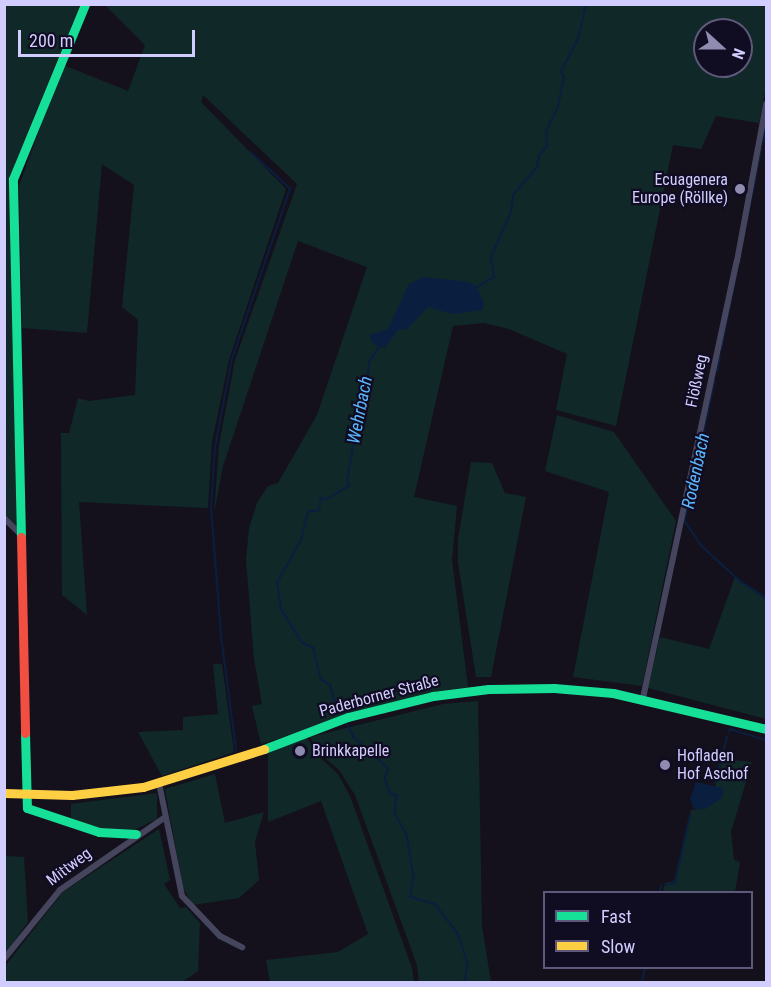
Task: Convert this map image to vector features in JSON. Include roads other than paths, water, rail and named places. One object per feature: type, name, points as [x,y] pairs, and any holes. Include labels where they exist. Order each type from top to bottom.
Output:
[{"type":"street","points":[[27,794],[13,179],[85,4]]},
{"type":"street","name":"Flößweg","points":[[643,698],[737,261],[766,104]]},
{"type":"street","points":[[4,518],[21,535]]},
{"type":"street","name":"Paderborner Straße","points":[[4,793],[88,794],[159,783],[226,763],[337,720],[433,696],[489,689],[562,688],[643,698],[766,729]]},
{"type":"street","points":[[159,783],[164,818],[182,896],[220,936],[242,947]]},
{"type":"street","name":"Mittweg","points":[[27,794],[27,808],[92,831],[136,834]]},
{"type":"street","name":"Mittweg","points":[[4,959],[56,895],[136,834],[164,818]]},
{"type":"water","points":[[424,277],[469,282],[477,287],[484,304],[482,310],[453,314],[428,307],[406,330],[399,329],[385,348],[373,344],[370,335],[388,329],[409,284]]},
{"type":"water","points":[[696,782],[723,788],[722,798],[705,809],[694,809],[690,799]]},
{"type":"waterway","name":"Wehrbach","points":[[477,287],[494,277],[491,257],[511,212],[513,195],[537,167],[539,156],[547,146],[546,132],[558,106],[564,77],[561,72],[578,39],[586,4]]},
{"type":"waterway","name":"Rodenbach","points":[[763,142],[766,122]]},
{"type":"waterway","name":"Rodenbach","points":[[721,350],[761,149]]},
{"type":"waterway","points":[[236,751],[221,635],[211,509],[215,447],[232,359],[290,189],[251,153]]},
{"type":"waterway","name":"Wehrbach","points":[[344,716],[334,701],[330,685],[321,680],[313,648],[302,643],[281,610],[277,583],[301,540],[308,512],[319,510],[321,498],[327,499],[349,486],[347,480],[357,425],[355,417],[365,403],[369,362],[380,346]]},
{"type":"waterway","name":"Rodenbach","points":[[717,372],[720,355]]},
{"type":"waterway","name":"Rodenbach","points":[[715,381],[685,521],[702,546],[740,581],[766,598]]},
{"type":"waterway","name":"Wehrbach","points":[[347,723],[354,737],[389,769],[385,779],[391,794],[397,795],[395,813],[407,835],[414,877],[411,897],[435,904],[458,933],[468,964],[465,982]]},
{"type":"waterway","name":"Rodenbach","points":[[729,732],[730,729],[766,740]]},
{"type":"waterway","name":"Rodenbach","points":[[715,783],[727,737]]},
{"type":"waterway","name":"Rodenbach","points":[[666,885],[675,883],[690,816]]},
{"type":"waterway","name":"Rodenbach","points":[[660,891],[661,886]]},
{"type":"waterway","name":"Rodenbach","points":[[642,982],[645,969]]},
{"type":"place","name":"Ecuagenera Europe (Röllke)","points":[[740,189]]},
{"type":"place","name":"Brinkkapelle","points":[[300,751]]},
{"type":"place","name":"Hofladen Hof Aschof","points":[[665,765]]}]
